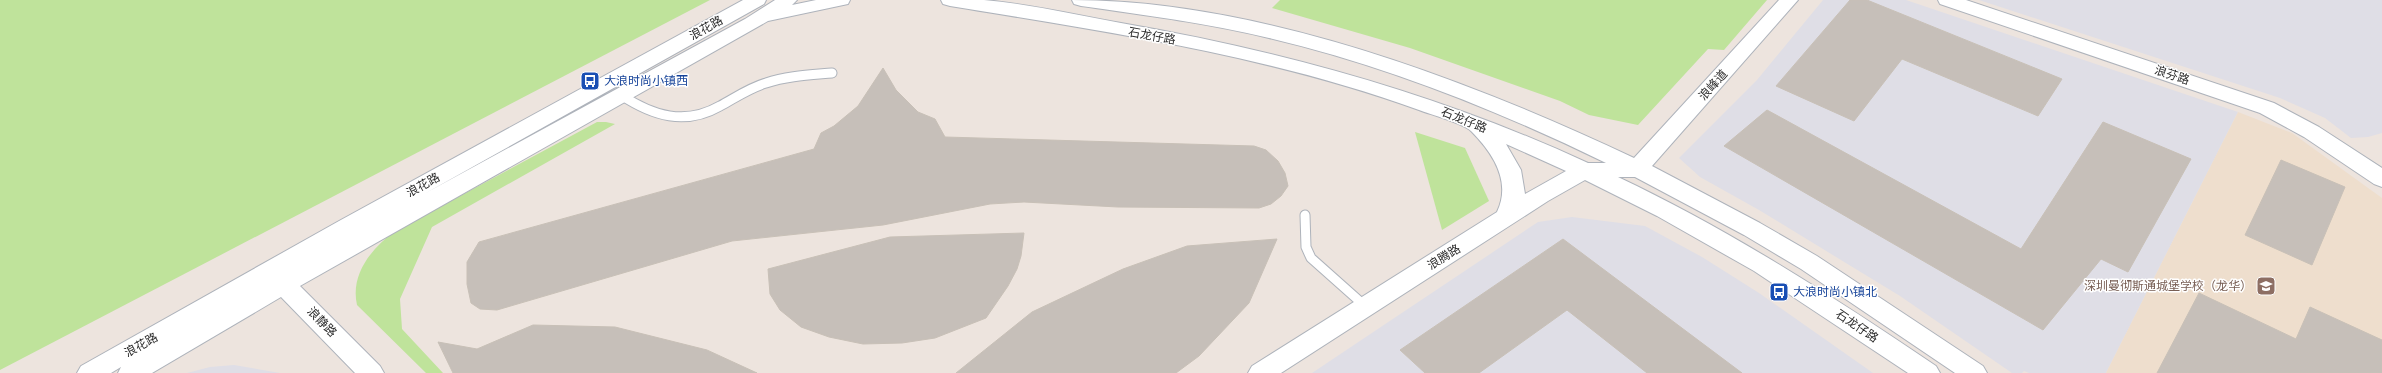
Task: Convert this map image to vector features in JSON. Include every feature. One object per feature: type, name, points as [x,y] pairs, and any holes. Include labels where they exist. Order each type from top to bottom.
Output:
[{"type":"main road","name":"浪花路","points":[[131,373],[278,278],[354,223],[757,0]]},
{"type":"main road","name":"浪花路","points":[[90,373],[278,278],[621,95],[752,23],[788,0]]},
{"type":"main road","points":[[752,23],[796,9],[841,0]]},
{"type":"main road","name":"石龙仔路","points":[[950,0],[1160,37],[1281,62],[1381,89],[1477,126],[1583,171],[1654,206],[1760,264],[1927,373]]},
{"type":"main road","name":"石龙仔路","points":[[1081,0],[1254,29],[1382,64],[1440,84],[1556,131],[1682,190],[1813,265],[1974,373]]},
{"type":"main road","name":"浪峰道","points":[[1636,169],[1663,142],[1789,0]]},
{"type":"main road","name":"浪芬路","points":[[1947,0],[2267,108],[2319,135],[2379,175]]},
{"type":"main road","points":[[1477,126],[1502,154],[1514,182],[1512,207],[1505,218]]},
{"type":"main road","name":"浪腾路","points":[[1261,373],[1540,195],[1583,171],[1636,169]]},
{"type":"main road","name":"浪静路","points":[[278,278],[371,373]]},
{"type":"lane","points":[[621,95],[649,113],[668,118],[689,118],[716,109],[758,85],[775,80],[832,73]]},
{"type":"lane","points":[[1305,215],[1306,247],[1311,258],[1365,306]]},
{"type":"shaded area","points":[[1823,0],[1906,0],[2238,112],[2106,373],[2029,373],[2024,371],[2022,373],[2012,373],[1900,296],[1759,210],[1700,177],[1679,158],[1757,80]]},
{"type":"shaded area","points":[[1979,0],[2382,0],[2382,133],[2368,137],[2351,138],[2325,118],[2280,98]]},
{"type":"shaded area","name":"深圳曼彻斯通城堡学校（龙华）","points":[[2238,112],[2292,133],[2382,198],[2382,373],[2106,373]]},
{"type":"shaded area","points":[[1572,217],[1645,226],[1702,257],[1759,293],[1873,373],[1312,373],[1538,222]]},
{"type":"shaded area","points":[[234,365],[280,373],[187,373],[210,367]]},
{"type":"green space","points":[[0,0],[710,0],[0,370]]},
{"type":"green space","points":[[1280,0],[1767,0],[1724,50],[1708,49],[1638,125],[1589,115],[1560,101],[1410,48],[1272,8]]},
{"type":"green space","points":[[597,122],[615,124],[432,227],[400,299],[402,329],[443,373],[426,373],[357,305],[357,283],[360,272],[371,254],[378,245],[395,231]]},
{"type":"green space","points":[[1415,132],[1465,148],[1489,201],[1442,230]]},
{"type":"building","points":[[1850,0],[1867,0],[2062,79],[2038,116],[1902,59],[1854,121],[1776,86]]},
{"type":"building","points":[[883,68],[896,90],[918,112],[935,119],[945,137],[1254,146],[1266,150],[1278,161],[1285,173],[1288,186],[1281,196],[1271,204],[1259,208],[1118,207],[1024,202],[990,204],[883,225],[732,241],[497,310],[480,309],[471,303],[467,284],[467,262],[479,242],[814,149],[821,133],[834,126],[858,106]]},
{"type":"building","points":[[1767,110],[2021,249],[2103,122],[2191,159],[2128,272],[2101,259],[2043,330],[1724,146]]},
{"type":"building","points":[[2281,160],[2345,187],[2312,265],[2245,235]]},
{"type":"building","points":[[1024,233],[1021,256],[1017,269],[1008,286],[986,318],[935,338],[902,343],[863,344],[829,337],[801,327],[780,310],[770,294],[768,269],[890,237]]},
{"type":"building","points":[[1277,239],[1249,303],[1199,356],[1176,373],[956,373],[1032,312],[1123,269],[1187,246]]},
{"type":"building","points":[[1563,239],[1742,373],[1647,373],[1567,310],[1479,373],[1425,373],[1400,350]]},
{"type":"building","points":[[2199,293],[2296,339],[2310,307],[2382,340],[2382,373],[2157,373]]},
{"type":"building","points":[[533,325],[615,327],[707,350],[757,373],[453,373],[438,342],[477,349]]},
{"type":"place","name":"大浪时尚小镇西","points":[[590,81]]},
{"type":"place","name":"深圳曼彻斯通城堡学校（龙华）","points":[[2266,286]]},
{"type":"place","name":"大浪时尚小镇北","points":[[1779,292]]}]
